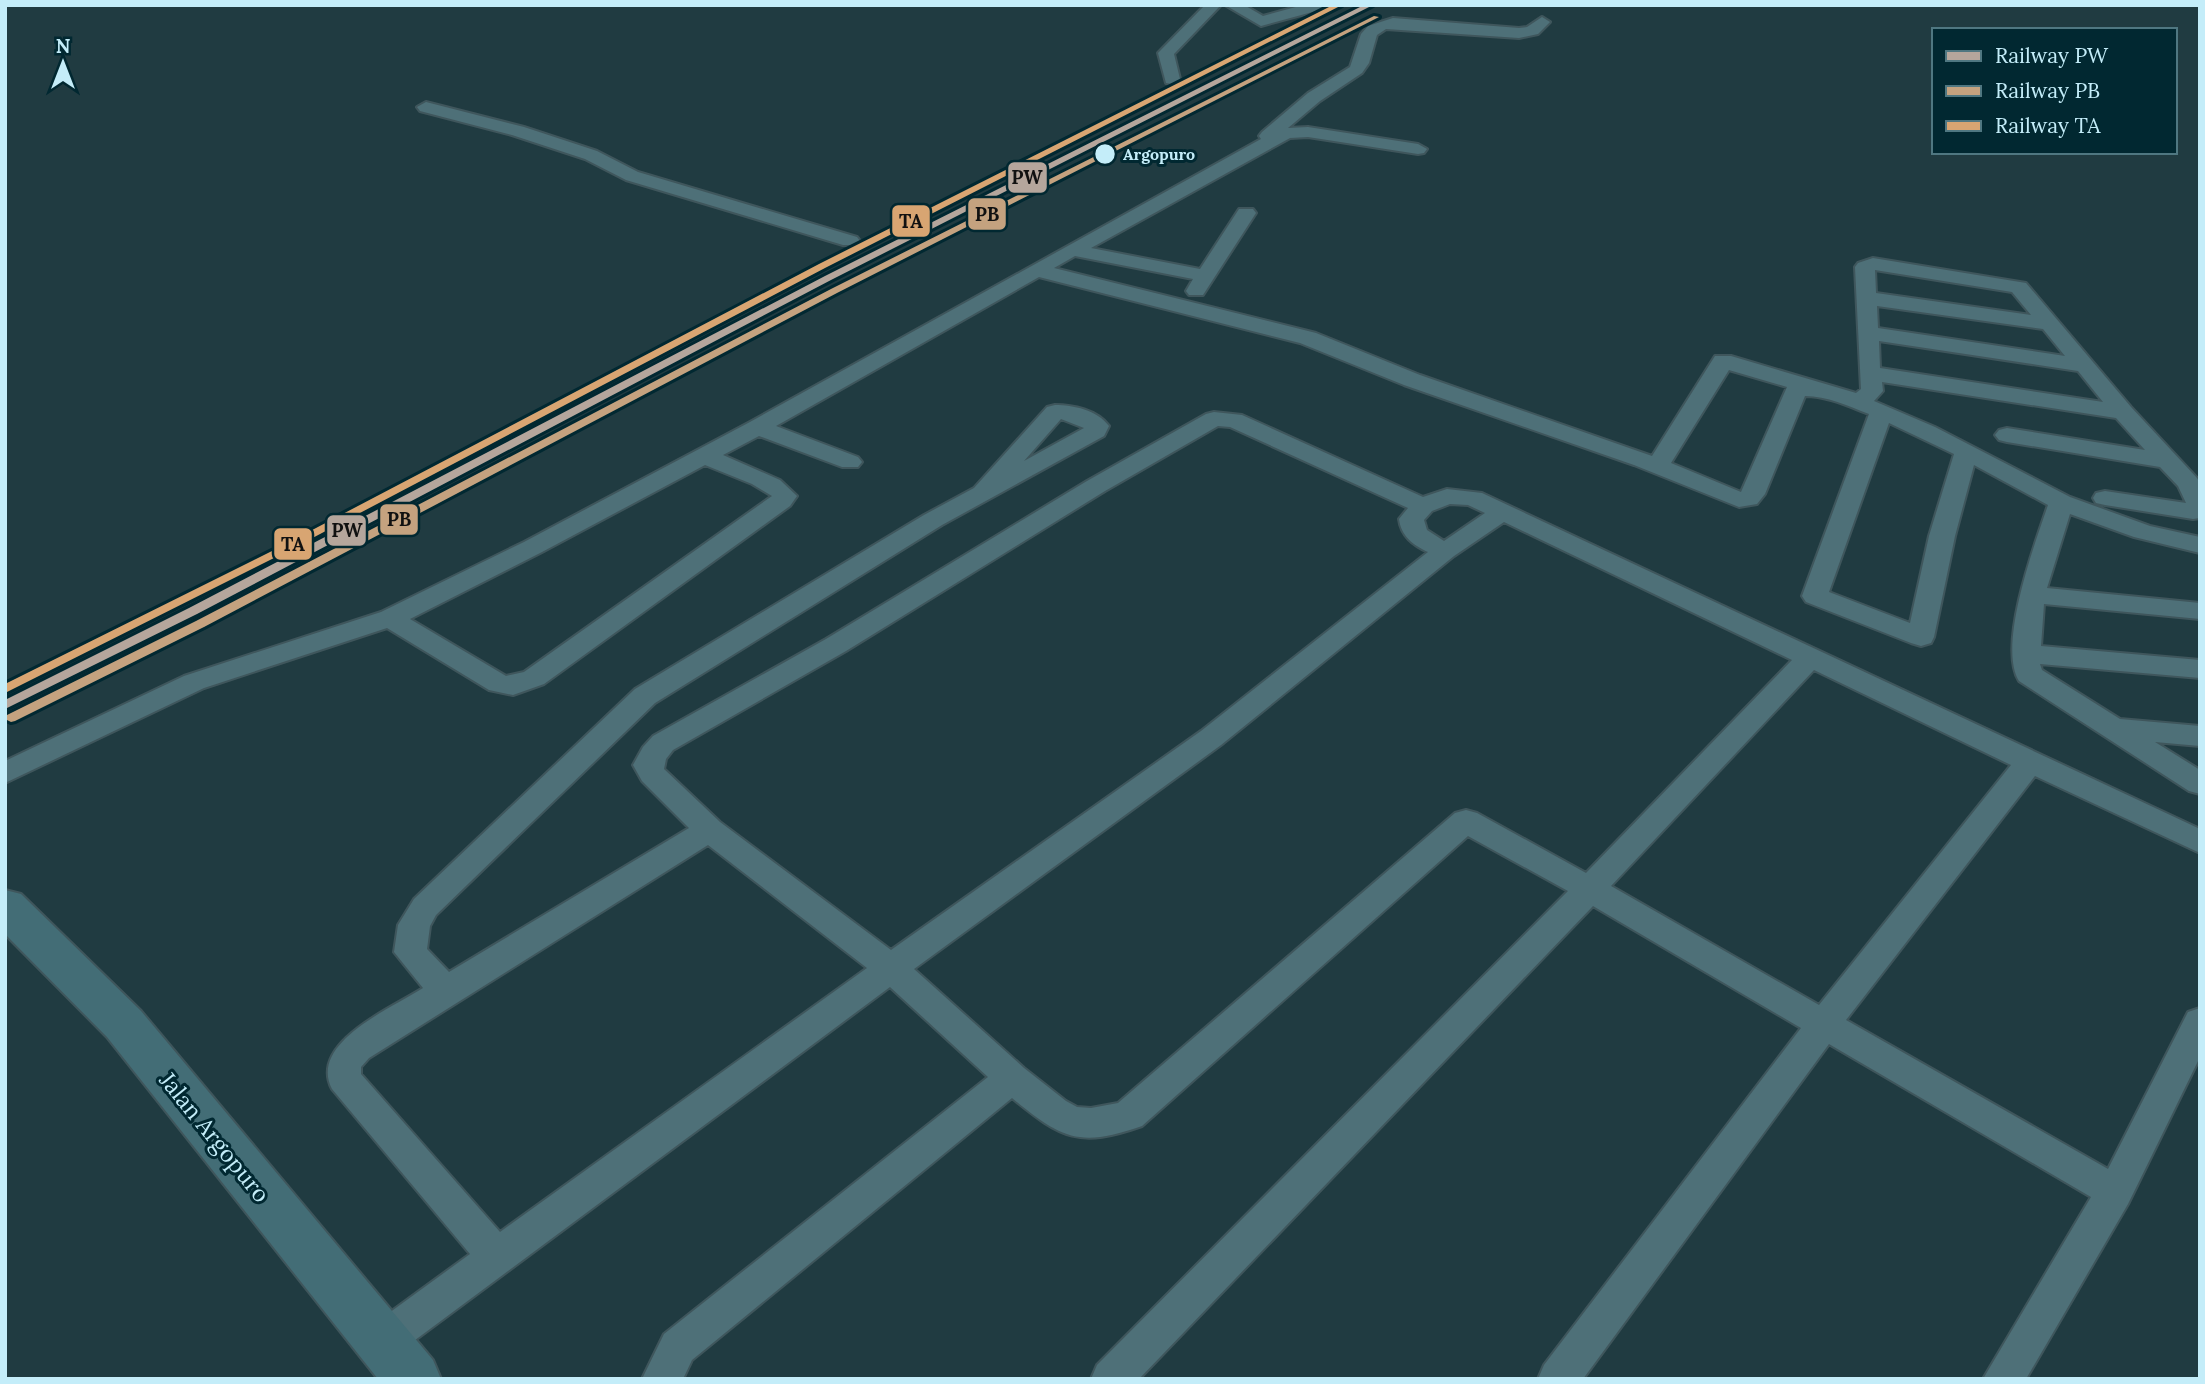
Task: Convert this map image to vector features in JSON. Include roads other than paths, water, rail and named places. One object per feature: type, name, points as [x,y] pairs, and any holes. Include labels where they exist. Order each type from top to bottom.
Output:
[{"type":"highway","name":"Jalan Argopuro","points":[[5,905],[124,1024],[413,1379]]},
{"type":"street","points":[[1172,79],[1166,53],[1213,5]]},
{"type":"street","points":[[1232,5],[1261,21],[1322,5]]},
{"type":"street","points":[[1247,154],[1307,103],[1354,72],[1359,67],[1368,34],[1380,25],[1393,23],[1519,33],[1532,30],[1542,22]]},
{"type":"street","points":[[426,107],[518,131],[591,155],[632,176],[850,242]]},
{"type":"street","points":[[5,773],[216,673],[390,618],[533,547],[758,427],[1036,270],[1286,134],[1299,132],[1418,149]]},
{"type":"street","points":[[1184,308],[1247,213]]},
{"type":"street","points":[[1073,250],[1207,276]]},
{"type":"street","points":[[1966,452],[1942,536],[1921,637],[1815,596],[1870,408],[1872,391],[1865,267],[1873,264],[2019,287],[2123,412],[2169,461],[2199,502],[2193,512],[2105,498]]},
{"type":"street","points":[[1036,270],[1308,338],[1412,380],[1657,466],[1739,500],[1748,499],[1753,494],[1796,390],[1814,388]]},
{"type":"street","points":[[1865,298],[2050,324]]},
{"type":"street","points":[[1867,333],[2085,366]]},
{"type":"street","points":[[1657,466],[1723,361],[1870,408],[1966,452],[2061,502],[2121,525],[2200,545]]},
{"type":"street","points":[[1869,373],[2123,412]]},
{"type":"street","points":[[1423,506],[1234,420],[1224,418],[1205,423],[836,645],[663,744],[653,754],[648,765],[652,774],[709,830],[891,968],[1012,1078],[1072,1124],[1100,1125],[1129,1115],[1466,821],[1590,889],[2115,1192]]},
{"type":"street","points":[[758,427],[850,462]]},
{"type":"street","points":[[2007,435],[2169,461]]},
{"type":"street","points":[[390,618],[499,684],[513,686],[534,678],[785,496],[783,491],[769,484],[703,456]]},
{"type":"street","points":[[446,990],[410,952],[414,925],[425,907],[645,696],[983,492]]},
{"type":"street","points":[[1445,551],[1419,536],[1413,529],[1411,519],[1423,506],[1436,499],[1458,496],[1473,498],[2200,842]]},
{"type":"street","points":[[2061,502],[2032,595],[2029,675],[2200,784]]},
{"type":"street","points":[[381,1342],[891,968],[1211,738],[1445,551],[1503,512]]},
{"type":"street","points":[[2032,595],[2200,611]]},
{"type":"street","points":[[2028,654],[2200,669]]},
{"type":"street","points":[[1111,1379],[1590,889],[1810,658]]},
{"type":"street","points":[[2115,729],[2200,736]]},
{"type":"street","points":[[1558,1379],[1824,1025],[2031,761]]},
{"type":"street","points":[[498,1258],[344,1080],[342,1069],[347,1058],[446,990],[709,830]]},
{"type":"street","points":[[2003,1379],[2115,1192],[2200,1022]]},
{"type":"street","points":[[662,1379],[678,1348],[1012,1078]]},
{"type":"rail line","name":"TA","points":[[5,689],[280,551],[822,266],[1339,5]]},
{"type":"rail line","name":"PW","points":[[5,705],[193,611],[828,278],[1370,5]]},
{"type":"rail line","name":"PB","points":[[11,718],[200,624],[834,291],[1376,17]]},
{"type":"place","name":"Argopuro","points":[[1105,154]]}]
